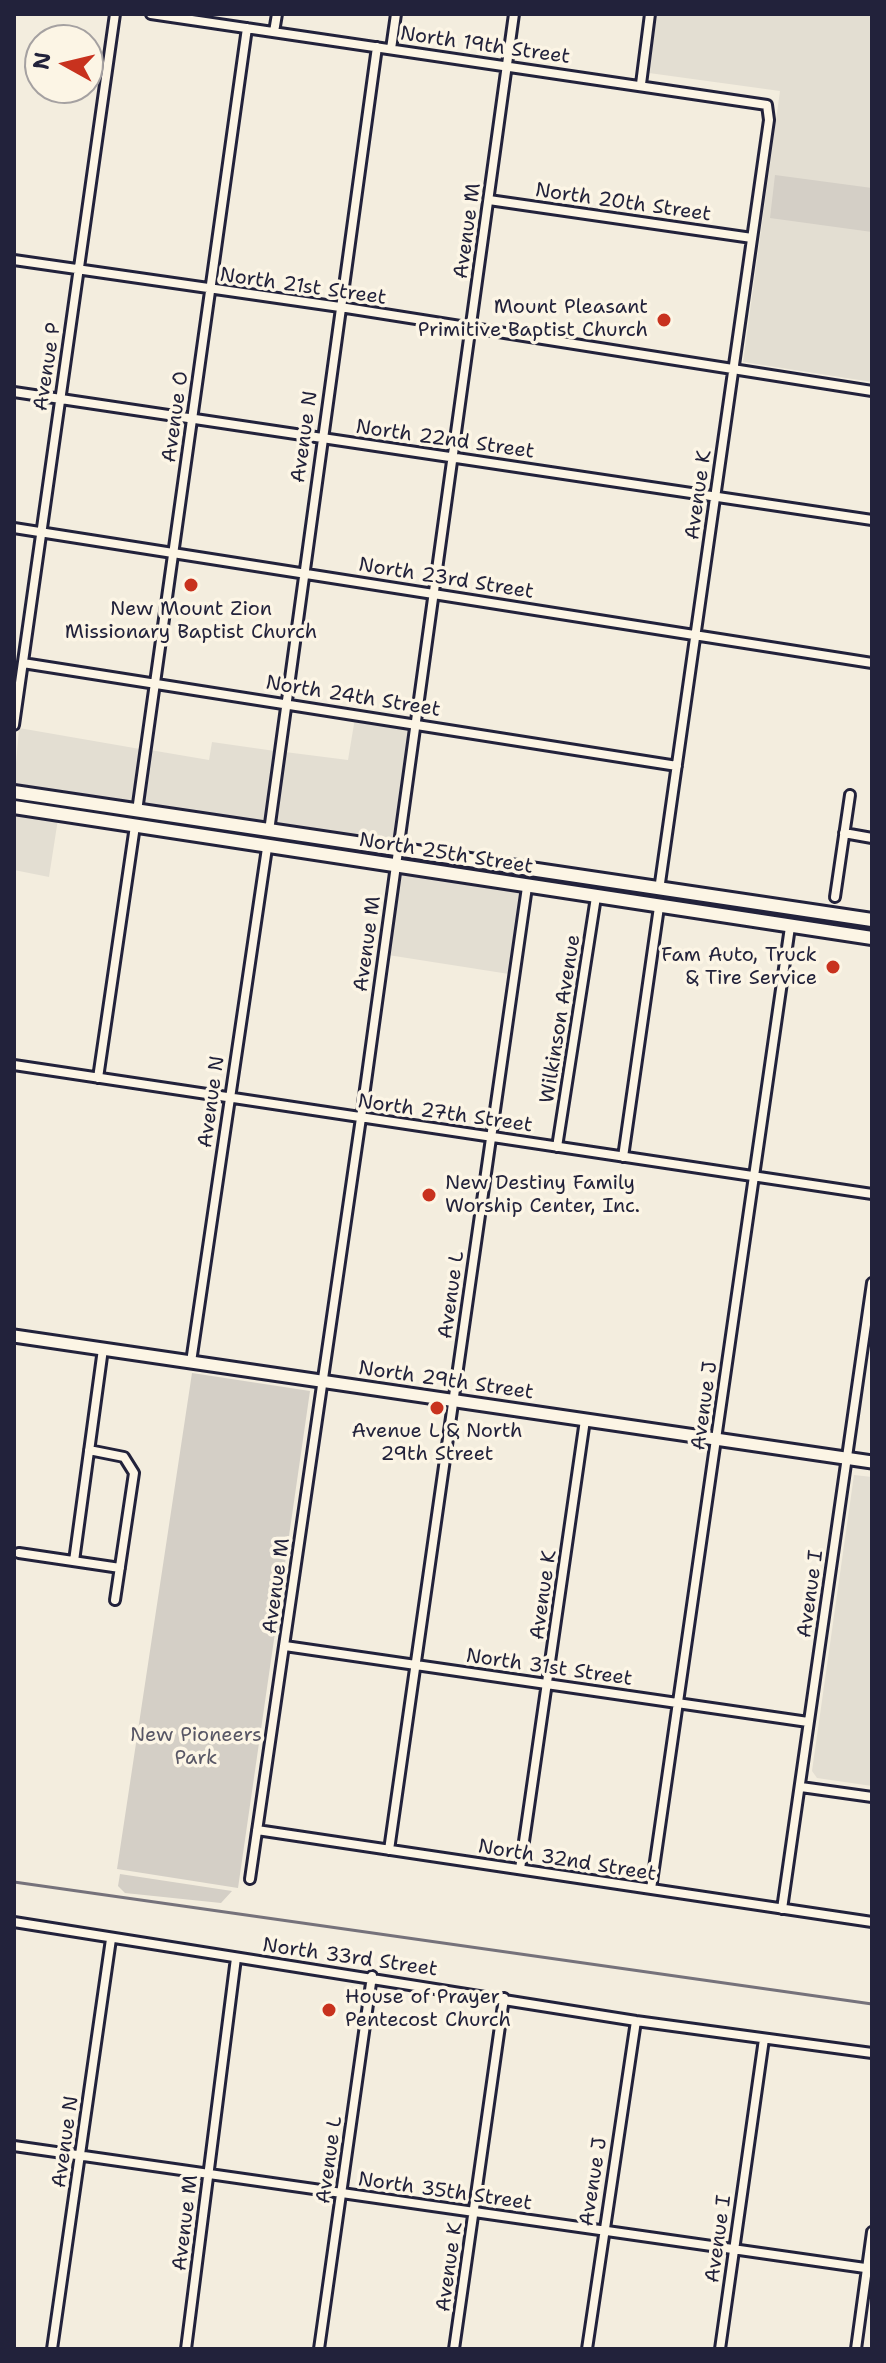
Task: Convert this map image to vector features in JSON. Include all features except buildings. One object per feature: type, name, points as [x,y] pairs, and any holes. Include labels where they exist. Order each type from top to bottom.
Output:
[{"type":"main road","name":"North 25th Street","points":[[14,792],[872,920]]},
{"type":"main road","points":[[29,809],[42,804],[121,816],[130,816],[137,811]]},
{"type":"main road","name":"North 25th Street","points":[[14,807],[872,938]]},
{"type":"main road","points":[[548,890],[562,885],[642,897],[659,890]]},
{"type":"street","name":"Avenue P","points":[[14,725],[115,14]]},
{"type":"street","name":"North 19th Street","points":[[151,14],[767,105]]},
{"type":"street","points":[[274,32],[277,14]]},
{"type":"street","points":[[391,49],[396,14]]},
{"type":"street","name":"Avenue M","points":[[250,1879],[361,1118],[514,14]]},
{"type":"street","points":[[641,84],[650,14]]},
{"type":"street","name":"Avenue O","points":[[137,811],[247,28]]},
{"type":"street","name":"Avenue N","points":[[269,831],[305,573],[320,439],[377,47]]},
{"type":"street","name":"Avenue K","points":[[659,890],[769,120],[767,105]]},
{"type":"street","name":"North 20th Street","points":[[489,200],[752,238]]},
{"type":"street","name":"North 21st Street","points":[[14,260],[340,307],[470,330],[872,391]]},
{"type":"street","name":"North 22nd Street","points":[[14,392],[872,520]]},
{"type":"street","name":"North 23rd Street","points":[[14,528],[872,663]]},
{"type":"street","name":"North 24th Street","points":[[23,663],[677,766]]},
{"type":"street","points":[[835,897],[850,795]]},
{"type":"street","points":[[98,1078],[135,826]]},
{"type":"street","points":[[844,833],[872,838]]},
{"type":"street","name":"Avenue N","points":[[191,1362],[267,848]]},
{"type":"street","name":"Avenue L","points":[[389,1850],[527,887]]},
{"type":"street","name":"Wilkinson Avenue","points":[[557,1147],[596,897]]},
{"type":"street","points":[[623,1157],[659,907]]},
{"type":"street","name":"Avenue J","points":[[651,1889],[790,927]]},
{"type":"street","name":"North 27th Street","points":[[14,1065],[872,1194]]},
{"type":"street","name":"Avenue I","points":[[782,1909],[872,1283]]},
{"type":"street","name":"North 29th Street","points":[[14,1336],[872,1462]]},
{"type":"street","points":[[74,1561],[103,1349]]},
{"type":"street","name":"Avenue K","points":[[520,1869],[585,1420]]},
{"type":"street","points":[[89,1450],[124,1457],[134,1473],[115,1600]]},
{"type":"street","points":[[19,1553],[120,1568]]},
{"type":"street","name":"North 31st Street","points":[[285,1646],[808,1722]]},
{"type":"street","points":[[801,1787],[872,1797]]},
{"type":"street","name":"North 32nd Street","points":[[257,1830],[872,1922]]},
{"type":"street","name":"North 33rd Street","points":[[14,1922],[236,1958],[372,1976],[636,2021],[872,2053]]},
{"type":"street","name":"Avenue N","points":[[52,2349],[111,1939]]},
{"type":"street","name":"Avenue M","points":[[186,2349],[236,1958]]},
{"type":"street","name":"Avenue L","points":[[319,2349],[372,1976]]},
{"type":"street","name":"Avenue K","points":[[454,2349],[504,1998]]},
{"type":"street","name":"Avenue J","points":[[587,2349],[636,2021]]},
{"type":"street","name":"Avenue I","points":[[720,2349],[764,2039]]},
{"type":"street","name":"North 35th Street","points":[[14,2146],[870,2268]]},
{"type":"street","points":[[856,2349],[870,2268],[872,2232]]},
{"type":"shaded area","points":[[657,14],[872,14],[872,382],[743,362],[780,91],[649,73]]},
{"type":"shaded area","points":[[355,718],[410,726],[393,845],[275,827],[285,752],[348,760]]},
{"type":"shaded area","points":[[19,728],[140,749],[132,805],[14,787]]},
{"type":"shaded area","points":[[212,742],[275,751],[265,825],[142,807],[150,750],[209,760]]},
{"type":"shaded area","points":[[14,812],[58,819],[49,877],[14,870]]},
{"type":"shaded area","points":[[138,816],[391,854],[390,861],[133,820]]},
{"type":"shaded area","points":[[399,872],[522,891],[509,974],[388,955]]},
{"type":"shaded area","points":[[854,1475],[872,1477],[872,1786],[817,1778],[812,1771]]},
{"type":"green space","points":[[775,175],[872,188],[872,232],[770,218]]},
{"type":"green space","name":"New Pioneers Park","points":[[192,1373],[310,1391],[238,1888],[117,1869]]},
{"type":"green space","points":[[120,1874],[232,1891],[221,1903],[125,1893],[118,1886]]},
{"type":"waterway","points":[[14,1882],[872,2004]]},
{"type":"place","name":"Mount Pleasant Primitive Baptist Church","points":[[664,320]]},
{"type":"place","name":"New Mount Zion Missionary Baptist Church","points":[[191,585]]},
{"type":"place","name":"Fam Auto, Truck & Tire Service","points":[[833,967]]},
{"type":"place","name":"New Destiny Family Worship Center, Inc.","points":[[429,1195]]},
{"type":"place","name":"Avenue L & North 29th Street","points":[[437,1408]]},
{"type":"place","name":"House of Prayer Pentecost Church","points":[[329,2010]]}]
